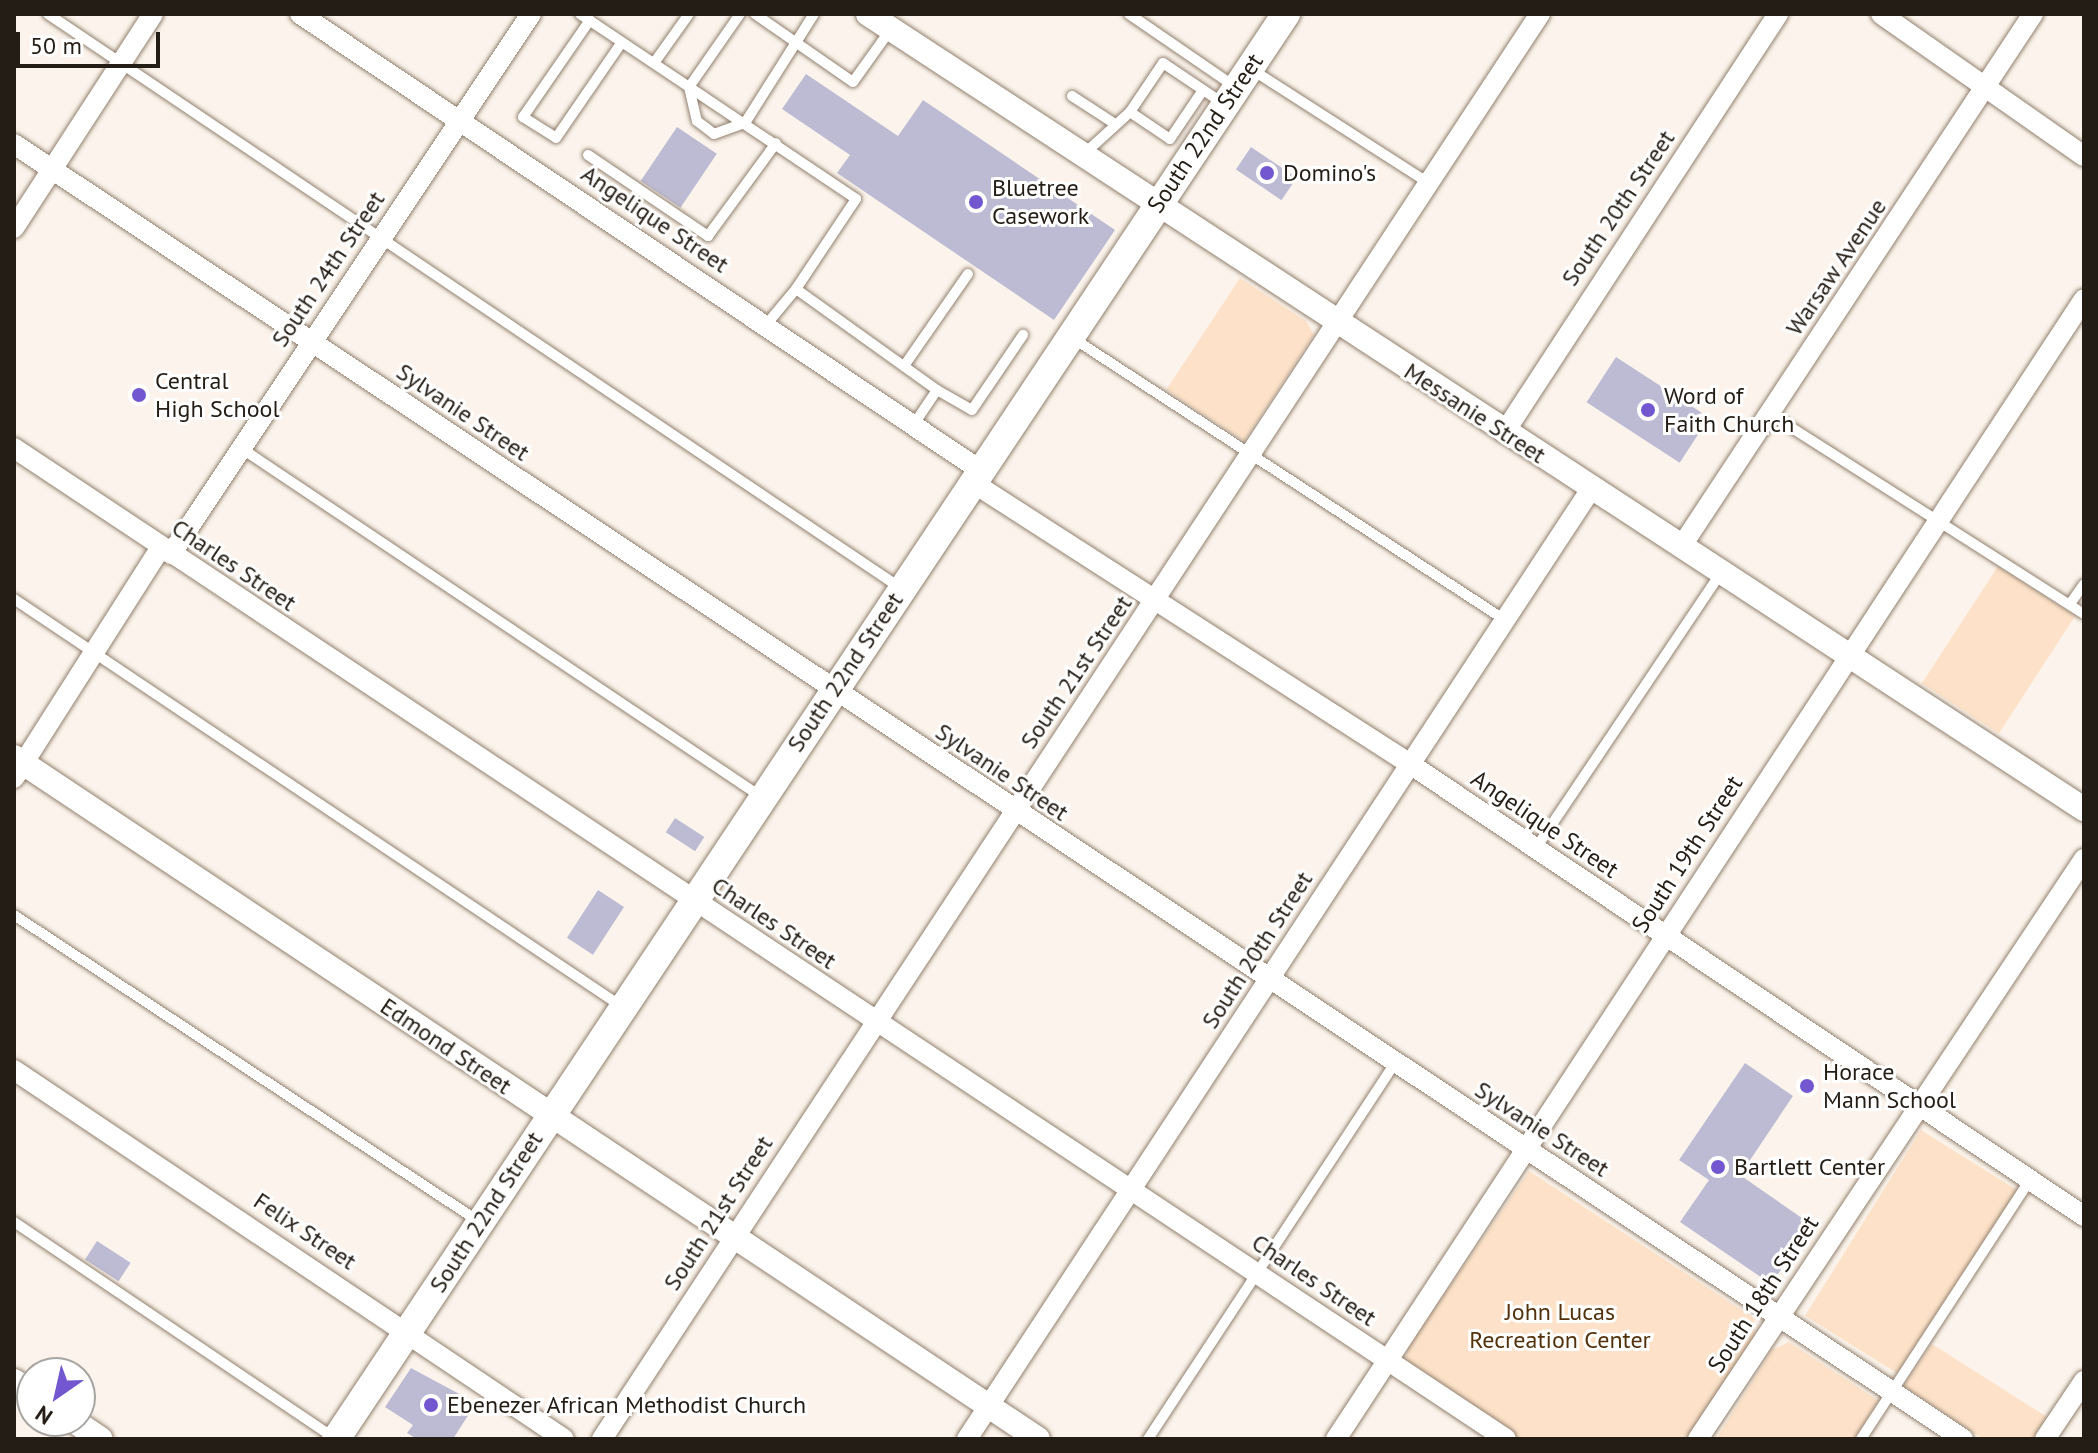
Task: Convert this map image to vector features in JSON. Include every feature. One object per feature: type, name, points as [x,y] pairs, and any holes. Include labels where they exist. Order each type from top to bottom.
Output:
[{"type":"main road","name":"South 22nd Street","points":[[336,1439],[760,796],[1158,205],[1228,87],[1286,14]]},
{"type":"street","points":[[14,228],[153,14]]},
{"type":"street","name":"Angelique Street","points":[[300,14],[914,424],[976,476],[1155,600],[1410,764],[2084,1216]]},
{"type":"street","name":"South 24th Street","points":[[17,766],[94,652],[241,448],[379,235],[461,121],[531,14]]},
{"type":"street","name":"Messanie Street","points":[[868,14],[1504,433],[2084,809]]},
{"type":"street","name":"South 21st Street","points":[[602,1439],[874,1020],[1155,600],[1540,14]]},
{"type":"street","name":"South 20th Street","points":[[1504,433],[1778,14]]},
{"type":"street","points":[[1881,14],[2084,156]]},
{"type":"street","name":"Warsaw Avenue","points":[[1681,547],[2033,14]]},
{"type":"street","name":"Sylvanie Street","points":[[14,144],[1963,1439]]},
{"type":"street","name":"South 19th Street","points":[[1336,1439],[2084,299]]},
{"type":"street","name":"Charles Street","points":[[14,448],[1506,1439]]},
{"type":"street","name":"South 20th Street","points":[[967,1439],[1591,489]]},
{"type":"street","name":"Edmond Street","points":[[17,766],[1038,1439]]},
{"type":"street","name":"South 18th Street","points":[[1698,1439],[2084,859]]},
{"type":"street","name":"Felix Street","points":[[14,1070],[564,1439]]},
{"type":"street","points":[[2045,1439],[2084,1381]]},
{"type":"lane","points":[[48,14],[901,589]]},
{"type":"lane","points":[[654,63],[689,14]]},
{"type":"lane","points":[[689,87],[740,14]]},
{"type":"lane","points":[[755,14],[853,82],[891,29]]},
{"type":"lane","points":[[689,87],[705,129],[723,134],[745,123],[798,44],[814,14]]},
{"type":"lane","points":[[1129,14],[1228,87]]},
{"type":"lane","points":[[622,42],[556,138],[523,117],[585,17],[856,199],[796,289],[766,325]]},
{"type":"lane","points":[[1082,155],[1112,122],[1130,112],[1163,63],[1228,87],[1427,182]]},
{"type":"lane","points":[[1130,112],[1170,139],[1228,87]]},
{"type":"lane","points":[[1072,96],[1112,122]]},
{"type":"lane","points":[[588,155],[708,236],[776,143]]},
{"type":"lane","points":[[904,366],[968,274]]},
{"type":"lane","points":[[796,289],[937,390],[972,410],[1023,335]]},
{"type":"lane","points":[[1069,336],[1505,620]]},
{"type":"lane","points":[[914,424],[937,390]]},
{"type":"lane","points":[[1770,414],[2084,614]]},
{"type":"lane","points":[[241,448],[760,796]]},
{"type":"lane","points":[[1536,848],[1721,573]]},
{"type":"lane","points":[[2070,604],[2084,584]]},
{"type":"lane","points":[[14,599],[621,1006]]},
{"type":"lane","points":[[14,915],[480,1222]]},
{"type":"lane","points":[[1148,1439],[1395,1063]]},
{"type":"lane","points":[[1861,1439],[2030,1180]]},
{"type":"lane","points":[[14,1222],[336,1439]]},
{"type":"green space","points":[[1240,278],[1306,321],[1314,335],[1244,441],[1166,390]]},
{"type":"green space","points":[[1998,566],[2075,616],[1999,734],[1922,683]]},
{"type":"green space","points":[[1921,1130],[2017,1190],[1901,1376],[1805,1316]]},
{"type":"green space","name":"John Lucas Recreation Center","points":[[1529,1171],[1754,1318],[1755,1336],[1686,1439],[1518,1439],[1405,1364],[1408,1347]]},
{"type":"green space","points":[[1789,1342],[1879,1401],[1854,1439],[1716,1439],[1772,1350]]},
{"type":"green space","points":[[1932,1344],[2047,1417],[2032,1439],[1983,1439],[1903,1386]]},
{"type":"building","name":"Bluetree Casework","points":[[806,74],[898,136],[923,100],[1115,230],[1054,320],[837,173],[850,155],[782,109]]},
{"type":"building","points":[[677,127],[717,154],[680,208],[641,181]]},
{"type":"building","name":"Domino's","points":[[1251,147],[1297,178],[1281,200],[1236,169]]},
{"type":"building","name":"Word of Faith Church","points":[[1616,357],[1709,417],[1680,463],[1587,402]]},
{"type":"building","points":[[675,818],[704,837],[695,851],[666,832]]},
{"type":"building","points":[[598,890],[624,907],[593,955],[567,938]]},
{"type":"building","name":"Bartlett Center","points":[[1745,1063],[1793,1096],[1740,1175],[1812,1225],[1771,1284],[1680,1222],[1709,1180],[1679,1160]]},
{"type":"building","points":[[97,1241],[131,1263],[119,1281],[85,1259]]},
{"type":"building","name":"Ebenezer African Methodist Church","points":[[411,1368],[476,1403],[453,1439],[417,1439],[407,1433],[413,1425],[385,1407]]},
{"type":"place","name":"Domino's","points":[[1267,173]]},
{"type":"place","name":"Bluetree Casework","points":[[976,202]]},
{"type":"place","name":"Central High School","points":[[139,395]]},
{"type":"place","name":"Word of Faith Church","points":[[1648,410]]},
{"type":"place","name":"Horace Mann School","points":[[1807,1086]]},
{"type":"place","name":"Bartlett Center","points":[[1718,1167]]},
{"type":"place","name":"Ebenezer African Methodist Church","points":[[431,1405]]}]
